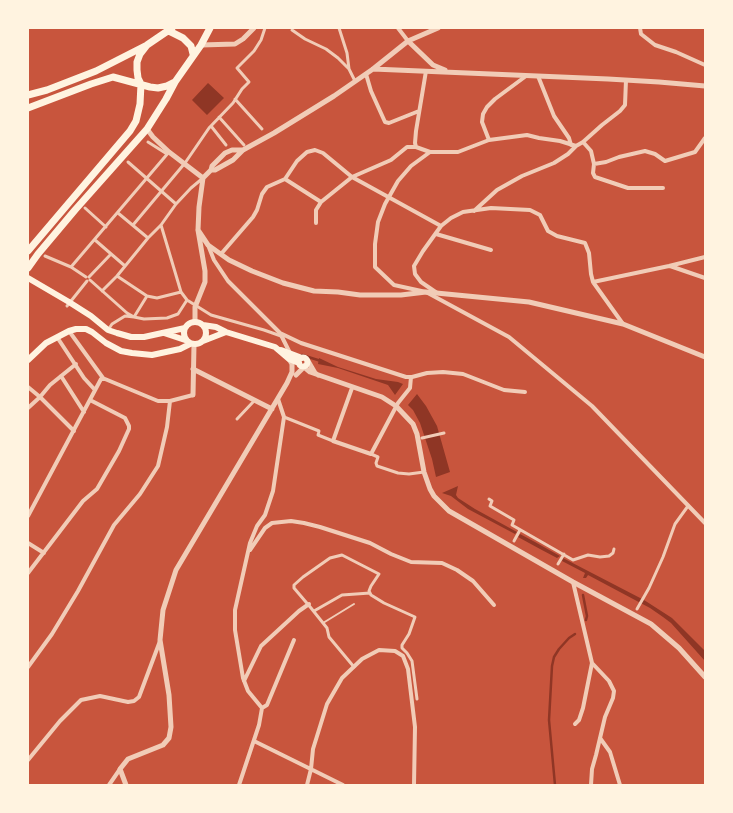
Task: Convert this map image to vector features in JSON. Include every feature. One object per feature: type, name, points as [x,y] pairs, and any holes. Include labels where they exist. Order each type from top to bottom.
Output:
[{"type":"main road","points":[[28,268],[71,215],[147,129],[193,54],[201,45],[210,28]]},
{"type":"main road","points":[[28,95],[47,90],[96,70],[147,45],[171,29],[191,46],[193,54]]},
{"type":"main road","points":[[28,251],[130,131],[139,111],[140,84],[137,70],[138,62],[140,54],[147,45]]},
{"type":"main road","points":[[28,108],[113,77],[132,83],[158,88],[175,82]]},
{"type":"main road","points":[[28,278],[108,330],[131,337],[144,337],[184,328],[189,323],[196,322],[203,326],[216,327],[226,332],[275,347],[289,353],[303,362]]},
{"type":"main road","points":[[203,326],[206,335],[203,341]]},
{"type":"main road","points":[[184,328],[183,334],[190,343]]},
{"type":"main road","points":[[28,360],[46,343],[57,337],[69,331],[86,329],[106,343],[121,351],[132,353],[152,355],[180,349],[190,343]]},
{"type":"main road","points":[[164,333],[190,343],[200,343],[226,332]]},
{"type":"street","points":[[201,45],[235,44],[243,39],[254,28]]},
{"type":"street","points":[[133,225],[185,163],[211,126],[249,82],[237,68],[254,51],[262,40],[266,28]]},
{"type":"street","points":[[339,28],[347,53],[349,69]]},
{"type":"street","points":[[398,28],[408,41],[433,65],[450,72]]},
{"type":"street","points":[[102,291],[161,225],[190,188],[211,170],[212,166],[224,153],[243,148],[274,133],[356,81],[408,41],[438,28]]},
{"type":"street","points":[[640,28],[641,34],[655,46],[676,52],[705,65]]},
{"type":"street","points":[[292,30],[326,49],[343,62],[356,81]]},
{"type":"street","points":[[372,69],[626,80],[705,86]]},
{"type":"street","points":[[416,147],[415,137],[426,71]]},
{"type":"street","points":[[366,74],[371,91],[384,122],[390,123],[419,110]]},
{"type":"street","points":[[489,140],[482,122],[486,107],[526,76]]},
{"type":"street","points":[[538,76],[554,116],[573,145]]},
{"type":"street","points":[[316,223],[316,210],[321,202],[352,177],[391,160],[407,147],[416,147],[430,152],[458,152],[489,140],[527,135],[573,145],[583,142],[625,105],[626,80]]},
{"type":"street","points":[[235,99],[262,129]]},
{"type":"street","points":[[219,117],[243,148]]},
{"type":"street","points":[[211,126],[226,145]]},
{"type":"street","points":[[147,129],[168,153]]},
{"type":"street","points":[[594,164],[645,151],[655,154],[665,161],[695,152],[705,138]]},
{"type":"street","points":[[148,142],[185,163],[203,178]]},
{"type":"street","points":[[583,142],[591,151],[595,177],[628,188],[663,188]]},
{"type":"street","points":[[473,211],[497,190],[522,176],[554,163],[568,154],[573,145]]},
{"type":"street","points":[[211,170],[215,170],[233,160],[243,148]]},
{"type":"street","points":[[221,254],[253,217],[262,194],[267,187],[285,179],[297,161],[307,152],[315,150],[323,153],[352,177],[441,226]]},
{"type":"street","points":[[430,152],[411,166],[398,181],[385,204],[378,222],[375,244],[376,267],[394,285],[426,292],[529,302],[623,324],[705,357]]},
{"type":"street","points":[[71,267],[168,153]]},
{"type":"street","points":[[128,162],[176,204]]},
{"type":"street","points":[[196,322],[195,306],[205,282],[205,272],[198,230],[199,206],[203,178]]},
{"type":"street","points":[[285,179],[321,202]]},
{"type":"street","points":[[85,208],[106,227]]},
{"type":"street","points":[[437,293],[421,282],[415,274],[414,266],[441,226],[451,218],[463,212],[491,208],[530,210],[540,215],[548,231],[557,236],[585,243],[589,253],[593,282],[623,324]]},
{"type":"street","points":[[118,213],[148,238]]},
{"type":"street","points":[[161,225],[181,292],[187,300],[211,315],[281,334],[301,343],[406,377],[443,372],[463,374],[504,390],[525,392]]},
{"type":"street","points":[[198,230],[208,245],[214,260],[228,281],[281,334],[289,353],[294,373]]},
{"type":"street","points":[[436,234],[491,250]]},
{"type":"street","points":[[95,240],[125,266]]},
{"type":"street","points":[[208,245],[252,271],[283,283],[314,291],[360,295],[394,295],[426,292],[509,337],[592,406],[705,523]]},
{"type":"street","points":[[68,304],[111,254]]},
{"type":"street","points":[[45,256],[71,267],[88,279],[127,313],[134,316],[144,319],[167,318],[178,314],[187,300]]},
{"type":"street","points":[[593,282],[705,257]]},
{"type":"street","points":[[669,266],[705,278]]},
{"type":"street","points":[[116,276],[148,296],[157,298],[181,292]]},
{"type":"street","points":[[134,316],[148,296]]},
{"type":"street","points":[[108,330],[112,324],[125,316],[134,316]]},
{"type":"street","points":[[69,331],[103,378],[158,401],[170,401],[193,395],[193,369],[190,343]]},
{"type":"street","points":[[57,337],[84,378],[95,390]]},
{"type":"street","points":[[289,353],[295,343],[301,343]]},
{"type":"street","points":[[303,362],[310,372]]},
{"type":"street","points":[[28,760],[60,721],[81,700],[100,696],[128,702],[134,701],[139,697],[160,640],[163,610],[176,570],[287,383],[303,362]]},
{"type":"street","points":[[303,362],[320,376]]},
{"type":"street","points":[[28,408],[50,385],[76,364]]},
{"type":"street","points":[[193,369],[272,409]]},
{"type":"street","points":[[294,373],[310,372],[352,388],[382,397],[396,406],[413,424],[417,434],[424,472],[433,493],[449,511],[573,582],[651,624],[679,648],[705,677]]},
{"type":"street","points":[[61,376],[84,412]]},
{"type":"street","points":[[370,454],[396,406],[410,388],[411,377]]},
{"type":"street","points":[[28,516],[100,380],[103,378]]},
{"type":"street","points":[[28,387],[74,431]]},
{"type":"street","points":[[333,441],[352,388]]},
{"type":"street","points":[[239,785],[260,725],[262,708],[248,691],[244,681],[237,650],[235,610],[248,554],[257,526],[265,515],[269,506],[275,478],[284,417],[278,399]]},
{"type":"street","points":[[28,573],[83,501],[97,489],[119,451],[129,429],[125,418],[90,400]]},
{"type":"street","points":[[28,667],[52,634],[114,525],[140,494],[158,466],[167,427],[170,401]]},
{"type":"street","points":[[237,419],[254,401]]},
{"type":"street","points":[[284,417],[319,431],[318,435],[378,457],[376,463],[377,466],[398,473],[409,474],[424,472]]},
{"type":"street","points":[[422,438],[444,432]]},
{"type":"street","points":[[489,499],[492,501],[490,506],[514,520],[512,525],[573,560],[588,555],[609,556],[613,553],[614,549]]},
{"type":"street","points":[[637,609],[645,596],[665,552],[675,524],[688,506]]},
{"type":"street","points":[[248,554],[265,528],[272,523],[291,521],[304,523],[370,543],[411,562],[442,563],[458,570],[472,581],[494,605]]},
{"type":"street","points":[[514,541],[520,530]]},
{"type":"street","points":[[28,543],[44,553]]},
{"type":"street","points":[[558,564],[564,554]]},
{"type":"street","points":[[354,666],[329,637],[327,628],[309,604],[294,588],[294,585],[330,558],[342,555],[379,574],[369,590],[375,598],[415,618],[402,648],[412,661],[417,699]]},
{"type":"street","points":[[573,582],[592,663],[583,708],[579,720],[575,724]]},
{"type":"street","points":[[314,611],[342,595],[370,592]]},
{"type":"street","points":[[244,681],[261,646],[299,611],[309,604]]},
{"type":"street","points":[[109,785],[128,759],[164,745],[169,738],[171,727],[169,695],[160,640]]},
{"type":"street","points":[[262,708],[267,705],[294,640]]},
{"type":"street","points":[[307,785],[311,769],[313,749],[327,704],[342,678],[362,659],[379,650],[395,651],[403,656],[408,669],[415,727],[414,785]]},
{"type":"street","points":[[591,785],[592,769],[605,717],[613,698],[614,691],[609,681],[592,663]]},
{"type":"street","points":[[600,738],[610,752],[620,785]]},
{"type":"street","points":[[254,741],[343,785]]},
{"type":"street","points":[[120,770],[126,785]]},
{"type":"lane","points":[[323,623],[354,604]]},
{"type":"shaded area","points":[[208,83],[224,98],[207,115],[192,100]]},
{"type":"shaded area","points":[[319,358],[338,367],[376,379],[403,384],[395,395],[388,385],[338,368],[318,364]]},
{"type":"shaded area","points":[[417,394],[426,406],[437,426],[450,472],[436,477],[432,459],[420,423],[413,410],[408,405]]},
{"type":"shaded area","points":[[458,486],[456,495],[458,498],[517,532],[515,534],[468,509],[451,496],[442,493]]},
{"type":"shaded area","points":[[520,534],[560,556],[557,558],[518,537]]},
{"type":"shaded area","points":[[563,558],[644,600],[672,618],[705,651],[705,661],[671,623],[663,617],[650,608],[588,575],[586,578],[583,578],[585,573],[562,561]]},
{"type":"waterway","points":[[302,355],[321,361]]},
{"type":"waterway","points":[[583,595],[587,616],[586,620]]},
{"type":"waterway","points":[[555,785],[549,720],[552,666],[554,657],[559,649],[575,634]]}]
